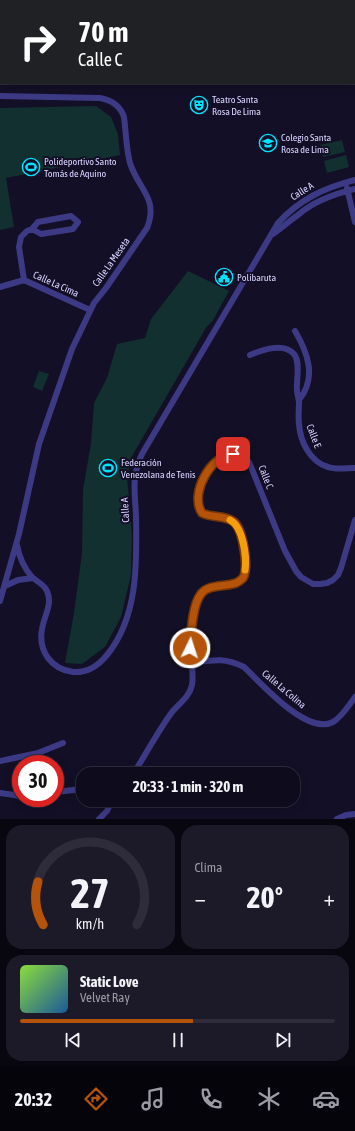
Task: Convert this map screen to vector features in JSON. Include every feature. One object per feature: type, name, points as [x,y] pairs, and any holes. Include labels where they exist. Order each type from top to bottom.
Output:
[{"type":"street","name":"Calle La Meseta","points":[[0,96],[100,98],[111,101],[122,112],[124,117],[130,161],[134,174],[151,208],[151,219],[142,236],[90,310],[72,349],[39,444],[17,545]]},
{"type":"street","name":"Calle A","points":[[17,545],[22,562],[33,578],[43,585],[49,595],[49,607],[41,635],[44,651],[48,659],[60,669],[72,672],[86,671],[98,665],[111,650],[120,636],[132,599],[135,579],[136,548],[134,477],[138,462],[278,223],[297,206],[322,191],[355,180]]},
{"type":"street","points":[[346,182],[355,222]]},
{"type":"street","name":"Calle A","points":[[271,235],[283,228],[314,204],[332,196],[355,190]]},
{"type":"street","name":"Calle La Cima","points":[[32,229],[41,234],[73,229],[78,222],[71,216],[38,222],[32,229],[27,231],[21,237],[19,247],[24,280],[90,310]]},
{"type":"street","points":[[0,287],[24,280]]},
{"type":"street","name":"Calle E","points":[[295,331],[305,350],[309,370],[305,392],[299,400]]},
{"type":"street","name":"Calle E","points":[[250,355],[260,351],[279,348],[287,350],[294,355],[297,363],[296,390],[299,400],[298,423],[304,444],[313,459],[328,467],[355,468]]},
{"type":"street","name":"Calle C","points":[[192,663],[190,648],[191,628],[199,597],[206,589],[236,583],[242,578],[246,565],[242,539],[236,524],[231,520],[206,515],[199,509],[198,498],[201,486],[207,472],[219,458],[227,454],[233,454],[239,455],[249,462],[285,551],[296,571],[307,582],[320,584],[327,583],[338,575],[355,520]]},
{"type":"street","points":[[0,601],[17,545]]},
{"type":"street","points":[[5,586],[18,580],[33,578]]},
{"type":"street","name":"Calle La Colina","points":[[192,663],[216,660],[235,662],[244,667],[292,710],[308,721],[317,724],[324,725],[332,723],[338,719],[355,697]]},
{"type":"street","points":[[138,767],[173,712],[189,693],[192,686],[192,663]]},
{"type":"street","points":[[0,761],[38,753],[63,743]]},
{"type":"street","points":[[64,791],[76,790]]},
{"type":"street","points":[[0,793],[12,795]]},
{"type":"street","points":[[99,819],[109,807]]},
{"type":"street","points":[[337,819],[346,815],[355,814]]},
{"type":"green space","name":"Polideportivo Santo Tomás de Aquino","points":[[96,106],[111,117],[118,134],[120,155],[6,178],[14,227],[0,230],[0,108]]},
{"type":"green space","points":[[342,140],[345,152],[323,157],[320,145]]},
{"type":"green space","points":[[346,155],[349,167],[327,173],[324,161]]},
{"type":"green space","name":"Federación Venezolana de Tenis","points":[[188,271],[229,291],[212,322],[207,326],[131,458],[127,478],[132,538],[131,575],[121,617],[105,647],[82,664],[65,663],[74,613],[82,553],[83,490],[91,443],[94,403],[107,378],[117,344],[145,338],[151,319]]},
{"type":"green space","points":[[39,371],[49,374],[42,391],[33,387]]},
{"type":"slow traffic","points":[[230,520],[236,524],[242,539],[246,565],[245,570]]},
{"type":"place","name":"Teatro Santa Rosa De Lima","points":[[199,105]]},
{"type":"place","name":"Colegio Santa Rosa de Lima","points":[[268,143]]},
{"type":"place","name":"Polideportivo Santo Tomás de Aquino","points":[[31,167]]},
{"type":"place","name":"Polibaruta","points":[[224,277]]},
{"type":"place","name":"Federación Venezolana de Tenis","points":[[108,468]]},
{"type":"route","points":[[190,648],[192,623],[199,597],[206,589],[236,583],[242,578],[245,572],[246,565],[242,539],[236,524],[231,520],[202,513],[198,504],[199,492],[207,472],[219,458],[227,454],[233,454]]}]
